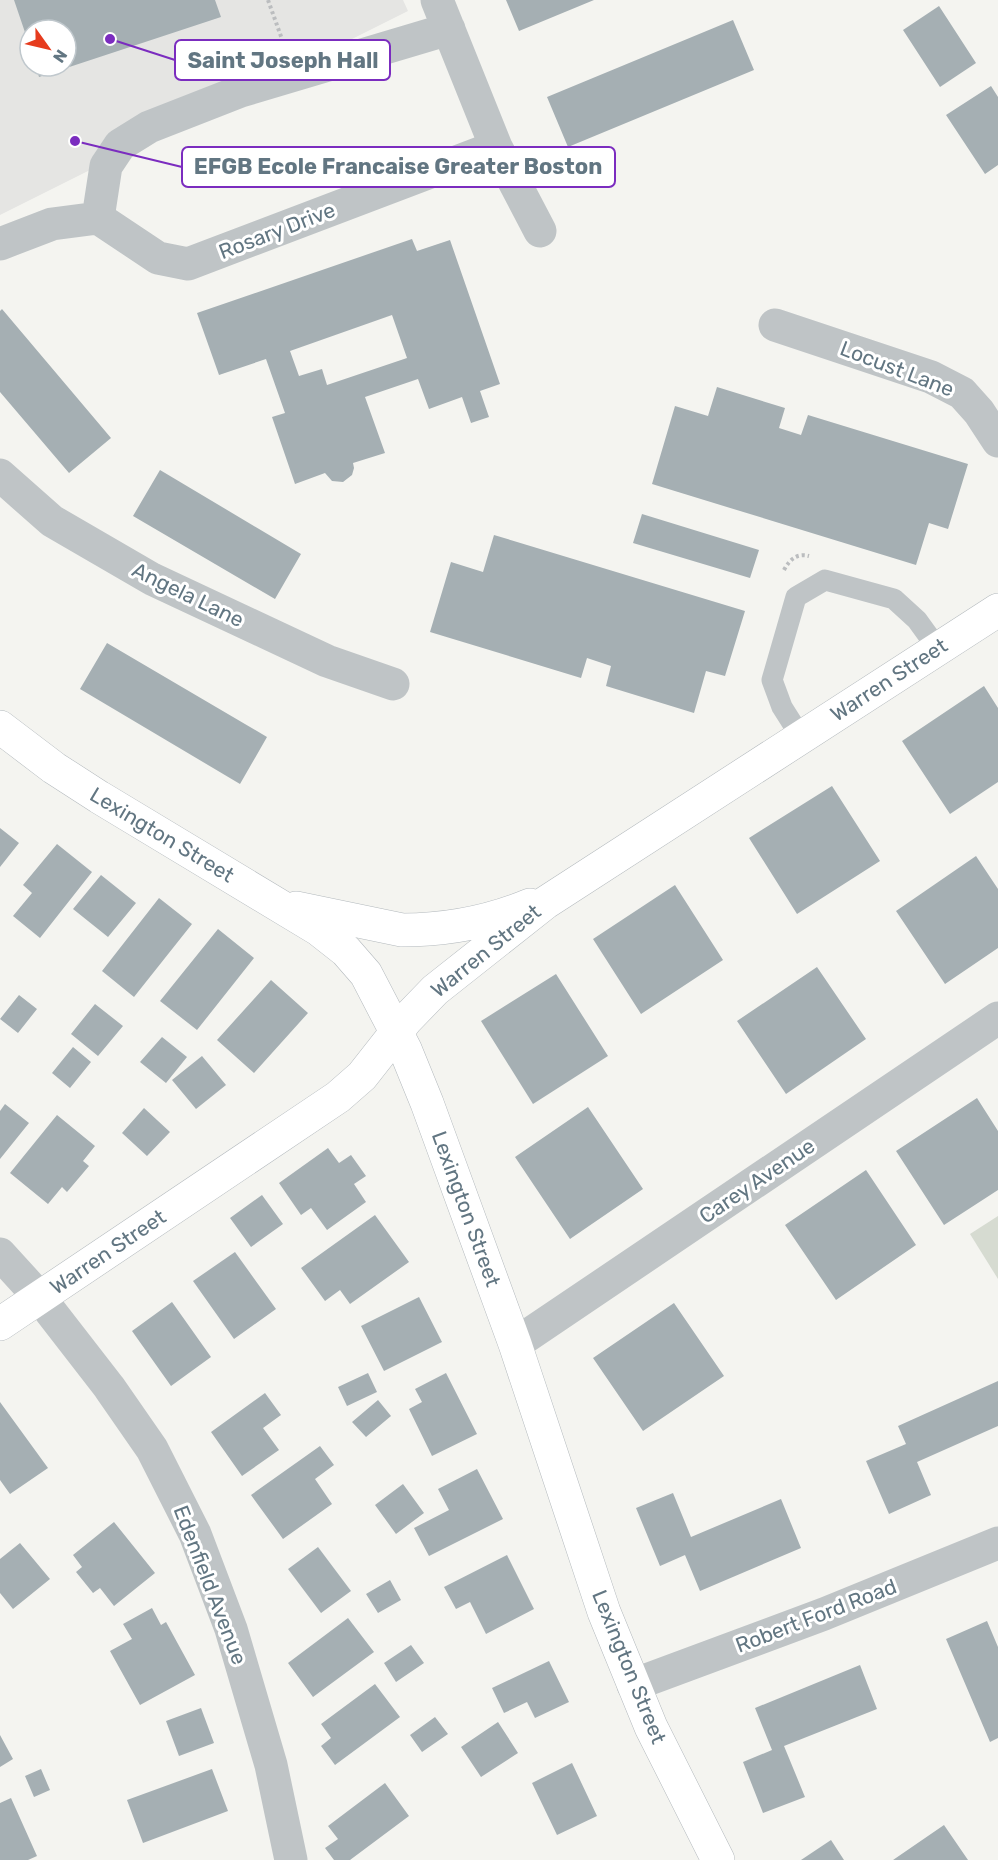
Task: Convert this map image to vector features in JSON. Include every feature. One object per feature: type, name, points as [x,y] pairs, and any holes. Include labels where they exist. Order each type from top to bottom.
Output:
[{"type":"street","points":[[0,244],[52,224],[98,218],[106,166],[120,145],[148,127],[443,14],[496,147],[540,231]]},
{"type":"street","name":"Rosary Drive","points":[[98,218],[158,258],[188,264],[496,147]]},
{"type":"street","name":"Locust Lane","points":[[775,325],[931,377],[962,393],[979,412],[998,441]]},
{"type":"street","name":"Angela Lane","points":[[0,476],[52,521],[152,579],[327,661],[393,684]]},
{"type":"street","name":"Warren Street","points":[[0,1324],[332,1102],[362,1076],[435,990],[565,889],[998,610]]},
{"type":"street","name":"Lexington Street","points":[[0,727],[54,768],[92,793],[282,906],[334,940],[356,962],[374,988],[397,1032],[427,1103],[515,1344],[591,1573],[633,1685],[660,1746],[718,1860]]},
{"type":"street","points":[[282,906],[402,930],[437,929],[482,921],[524,907],[565,889]]},
{"type":"street","name":"Carey Avenue","points":[[515,1344],[998,1018]]},
{"type":"street","name":"Edenfield Avenue","points":[[0,1254],[40,1298],[152,1449],[195,1534],[231,1629],[264,1743],[291,1860]]},
{"type":"street","name":"Robert Ford Road","points":[[633,1685],[824,1614],[998,1543]]},
{"type":"lane","points":[[801,737],[782,707],[772,680],[796,597],[825,580],[894,599],[917,620],[938,649]]},
{"type":"path","points":[[268,0],[286,50]]},
{"type":"shaded area","points":[[0,0],[403,0],[408,11],[0,215]]},
{"type":"shaded area","points":[[998,1216],[998,1279],[970,1234]]},
{"type":"building","points":[[14,0],[215,0],[221,17],[78,64],[78,18],[20,18]]},
{"type":"building","points":[[506,0],[594,0],[519,31]]},
{"type":"building","points":[[939,6],[976,63],[940,87],[903,30]]},
{"type":"building","points":[[733,20],[754,70],[568,147],[547,97]]},
{"type":"building","points":[[991,86],[998,97],[998,165],[985,174],[946,115]]},
{"type":"building","points":[[412,239],[417,251],[450,240],[500,384],[480,391],[489,417],[471,423],[462,397],[429,409],[418,379],[365,397],[385,453],[353,463],[352,475],[343,482],[332,481],[325,473],[295,484],[272,417],[285,413],[266,359],[219,375],[197,313]],"holes":[[[392,315],[407,358],[327,385],[322,369],[299,376],[290,351]]]},
{"type":"building","points":[[2,309],[111,438],[69,473],[0,392],[0,311]]},
{"type":"building","points":[[717,387],[785,408],[779,428],[801,435],[808,415],[968,464],[948,529],[929,523],[916,565],[652,484],[675,406],[708,416]]},
{"type":"building","points":[[160,470],[301,554],[275,599],[133,516]]},
{"type":"building","points":[[642,514],[759,550],[750,578],[633,543]]},
{"type":"building","points":[[494,535],[745,611],[725,676],[706,671],[694,713],[606,686],[611,666],[587,658],[581,678],[430,632],[451,562],[483,572]]},
{"type":"building","points":[[107,643],[267,737],[240,784],[80,689]]},
{"type":"building","points":[[984,686],[998,708],[998,782],[950,814],[902,741]]},
{"type":"building","points":[[832,786],[880,861],[797,914],[749,838]]},
{"type":"building","points":[[0,828],[19,843],[0,867]]},
{"type":"building","points":[[57,844],[92,872],[40,938],[13,916],[32,893],[23,885]]},
{"type":"building","points":[[976,856],[998,889],[998,948],[945,984],[896,911]]},
{"type":"building","points":[[101,875],[136,903],[108,937],[73,909]]},
{"type":"building","points":[[675,885],[723,960],[641,1014],[593,939]]},
{"type":"building","points":[[159,898],[192,924],[134,997],[102,971]]},
{"type":"building","points":[[218,929],[254,958],[197,1030],[160,1001]]},
{"type":"building","points":[[817,967],[866,1039],[786,1094],[737,1021]]},
{"type":"building","points":[[556,974],[608,1056],[533,1104],[481,1021]]},
{"type":"building","points":[[271,980],[308,1013],[254,1073],[217,1040]]},
{"type":"building","points":[[19,995],[37,1009],[18,1033],[0,1019]]},
{"type":"building","points":[[95,1004],[123,1026],[98,1056],[71,1034]]},
{"type":"building","points":[[162,1037],[187,1057],[166,1083],[140,1062]]},
{"type":"building","points":[[73,1047],[91,1062],[70,1088],[52,1073]]},
{"type":"building","points":[[202,1056],[226,1085],[196,1109],[172,1080]]},
{"type":"building","points":[[977,1098],[998,1131],[998,1190],[944,1225],[896,1151]]},
{"type":"building","points":[[5,1104],[29,1123],[0,1159],[0,1111]]},
{"type":"building","points":[[588,1107],[643,1189],[570,1239],[515,1157]]},
{"type":"building","points":[[144,1108],[170,1132],[147,1156],[122,1133]]},
{"type":"building","points":[[57,1115],[95,1146],[83,1161],[89,1166],[67,1192],[62,1187],[48,1204],[10,1173]]},
{"type":"building","points":[[328,1148],[339,1163],[351,1155],[366,1176],[354,1184],[366,1202],[327,1230],[311,1208],[301,1215],[279,1183]]},
{"type":"building","points":[[866,1170],[916,1245],[836,1300],[785,1225]]},
{"type":"building","points":[[262,1195],[283,1224],[251,1247],[230,1218]]},
{"type":"building","points":[[375,1215],[409,1262],[350,1304],[340,1290],[325,1301],[301,1268]]},
{"type":"building","points":[[235,1252],[276,1309],[234,1339],[193,1281]]},
{"type":"building","points":[[419,1297],[442,1342],[384,1371],[361,1326]]},
{"type":"building","points":[[172,1302],[211,1357],[171,1386],[132,1331]]},
{"type":"building","points":[[674,1303],[724,1376],[643,1431],[593,1358]]},
{"type":"building","points":[[368,1373],[377,1392],[347,1406],[338,1387]]},
{"type":"building","points":[[446,1373],[477,1434],[432,1456],[409,1409],[422,1402],[415,1389]]},
{"type":"building","points":[[998,1381],[998,1426],[917,1462],[931,1495],[889,1514],[866,1461],[906,1444],[898,1426]]},
{"type":"building","points":[[265,1393],[281,1415],[263,1428],[279,1450],[242,1476],[211,1432]]},
{"type":"building","points":[[378,1400],[391,1416],[366,1437],[352,1422]]},
{"type":"building","points":[[0,1402],[48,1468],[10,1494],[0,1480]]},
{"type":"building","points":[[320,1446],[334,1465],[315,1479],[332,1504],[283,1539],[251,1495]]},
{"type":"building","points":[[477,1469],[503,1519],[429,1556],[414,1528],[449,1510],[438,1489]]},
{"type":"building","points":[[403,1484],[424,1513],[396,1534],[375,1505]]},
{"type":"building","points":[[673,1493],[691,1537],[781,1499],[801,1548],[700,1591],[685,1555],[660,1566],[636,1508]]},
{"type":"building","points":[[114,1522],[155,1573],[114,1606],[100,1588],[93,1593],[76,1572],[82,1567],[73,1555]]},
{"type":"building","points":[[20,1543],[50,1579],[13,1609],[0,1593],[0,1559]]},
{"type":"building","points":[[318,1547],[351,1591],[321,1613],[288,1569]]},
{"type":"building","points":[[507,1555],[534,1609],[486,1634],[470,1602],[456,1609],[444,1587]]},
{"type":"building","points":[[390,1580],[401,1600],[378,1613],[366,1594]]},
{"type":"building","points":[[152,1608],[161,1625],[166,1622],[195,1675],[140,1705],[110,1651],[132,1639],[123,1624]]},
{"type":"building","points":[[348,1618],[374,1652],[313,1697],[288,1663]]},
{"type":"building","points":[[987,1621],[998,1647],[998,1738],[990,1742],[946,1639]]},
{"type":"building","points":[[411,1645],[424,1663],[396,1682],[384,1663]]},
{"type":"building","points":[[549,1661],[569,1702],[535,1718],[527,1702],[504,1713],[492,1688]]},
{"type":"building","points":[[860,1665],[877,1709],[784,1746],[805,1797],[763,1813],[743,1762],[772,1750],[755,1708]]},
{"type":"building","points":[[375,1684],[400,1717],[335,1765],[321,1746],[331,1738],[321,1724]]},
{"type":"building","points":[[201,1708],[214,1743],[179,1756],[166,1721]]},
{"type":"building","points":[[435,1717],[448,1734],[422,1752],[410,1735]]},
{"type":"building","points":[[498,1722],[518,1753],[481,1777],[461,1747]]},
{"type":"building","points":[[0,1735],[13,1759],[0,1767]]},
{"type":"building","points":[[572,1763],[597,1816],[557,1835],[532,1783]]},
{"type":"building","points":[[41,1769],[50,1790],[34,1797],[25,1776]]},
{"type":"building","points":[[212,1769],[228,1811],[143,1843],[127,1800]]},
{"type":"building","points":[[385,1783],[409,1816],[350,1860],[334,1860],[325,1848],[338,1839],[328,1826]]},
{"type":"building","points":[[11,1798],[37,1856],[28,1860],[0,1860],[0,1803]]},
{"type":"building","points":[[944,1825],[968,1860],[893,1860]]},
{"type":"building","points":[[831,1840],[844,1860],[801,1860]]},
{"type":"place","name":"Saint Joseph Hall","points":[[110,39]]},
{"type":"place","name":"EFGB Ecole Francaise Greater Boston","points":[[75,141]]}]
